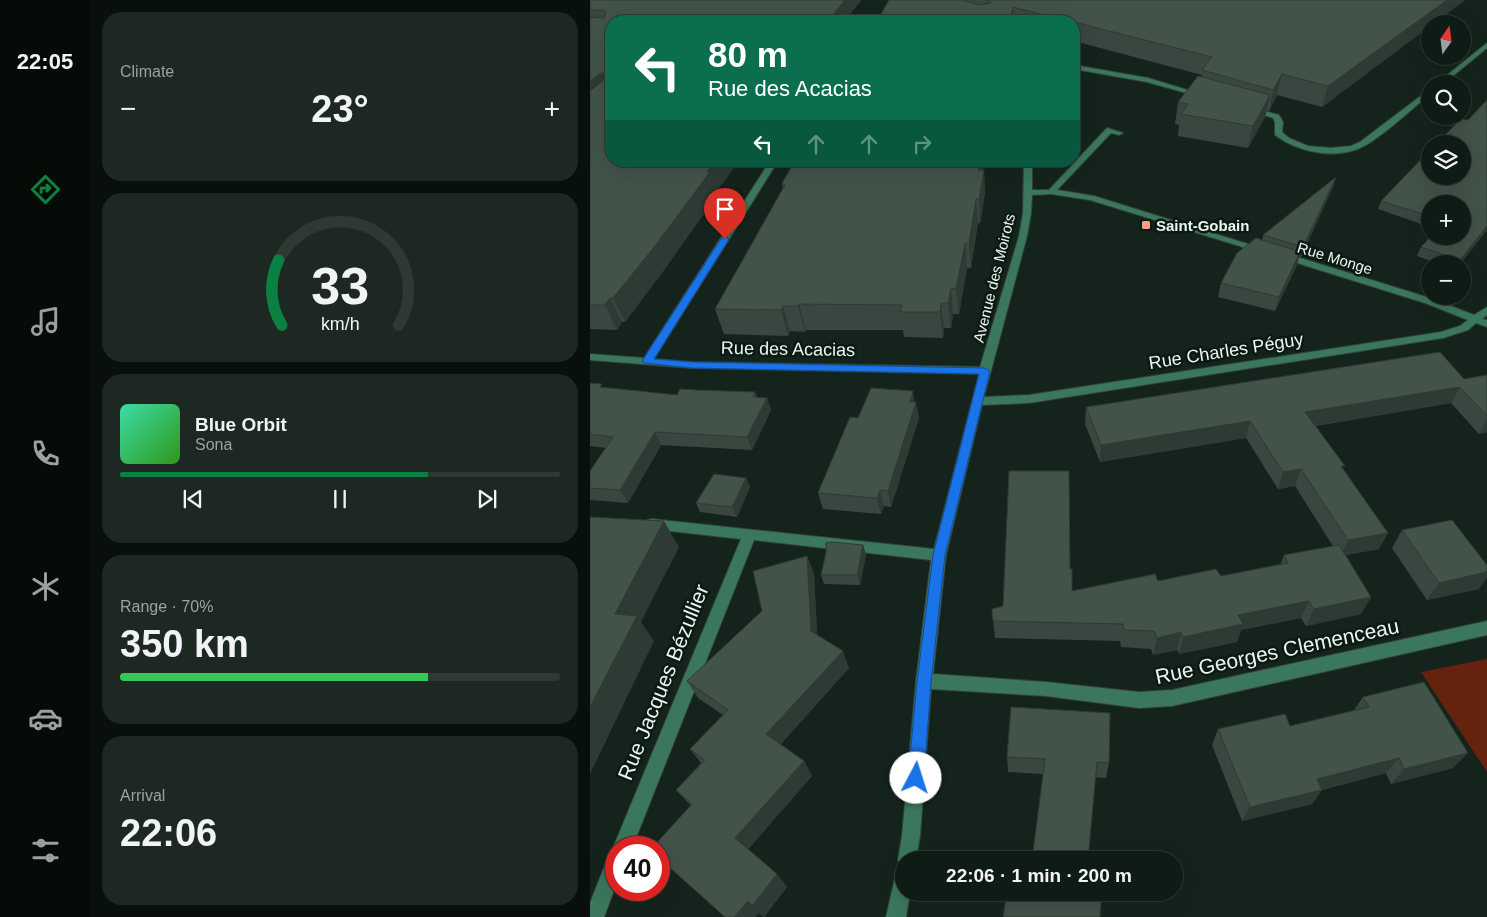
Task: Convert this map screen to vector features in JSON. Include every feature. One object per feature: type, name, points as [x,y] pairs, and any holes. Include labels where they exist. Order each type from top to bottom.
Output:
[{"type":"street","points":[[1450,75],[1487,45]]},
{"type":"street","points":[[1080,67],[1148,80],[1213,98]]},
{"type":"street","points":[[1240,106],[1276,118],[1279,122],[1278,133],[1284,139],[1306,146],[1339,150],[1352,149],[1363,144],[1421,98]]},
{"type":"street","points":[[1080,162],[1110,130],[1119,133]]},
{"type":"street","points":[[647,361],[770,167]]},
{"type":"street","name":"Avenue des Moirots","points":[[985,371],[1022,236],[1028,192],[1028,167]]},
{"type":"street","points":[[1051,192],[1075,167]]},
{"type":"street","name":"Rue Monge","points":[[1028,192],[1051,192],[1091,198],[1121,206],[1429,301],[1482,322]]},
{"type":"street","name":"Rue Charles Péguy","points":[[977,401],[1029,399],[1433,336],[1482,322],[1487,310]]},
{"type":"street","name":"Rue des Acacias","points":[[590,357],[692,365],[985,371]]},
{"type":"street","points":[[908,851],[924,682],[939,555],[985,371]]},
{"type":"street","points":[[640,523],[939,555]]},
{"type":"street","name":"Rue Jacques Bézullier","points":[[627,836],[749,535]]},
{"type":"street","name":"Rue Georges Clemenceau","points":[[924,682],[1046,689],[1139,700],[1172,698],[1487,628]]},
{"type":"street","points":[[594,917],[605,890]]},
{"type":"street","points":[[896,917],[899,901]]},
{"type":"shaded area","points":[[1487,659],[1487,772],[1421,672]]},
{"type":"building","points":[[590,0],[845,0],[833,15],[605,15],[606,12],[604,10],[590,10]]},
{"type":"building","points":[[889,0],[962,0],[980,5],[991,3],[985,0],[1447,0],[1426,15],[1421,15],[1421,19],[1328,86],[1282,74],[1273,90],[1202,70],[1212,57],[1080,24],[1080,15],[1045,15],[1013,7],[1011,15],[880,15]]},
{"type":"building","points":[[605,15],[605,167],[711,167],[707,172],[710,172],[655,246],[613,298],[610,298],[605,305],[590,305],[590,91],[604,80],[603,72],[590,81],[590,17],[604,18]]},
{"type":"building","points":[[1198,76],[1270,95],[1253,126],[1181,114],[1188,104],[1178,102]]},
{"type":"building","points":[[1487,100],[1487,226],[1464,255],[1445,255],[1421,247],[1423,245],[1471,245],[1471,195],[1421,195],[1421,213],[1381,201],[1421,159],[1421,185],[1471,185],[1471,135],[1445,135],[1455,125],[1471,125],[1471,117]]},
{"type":"building","points":[[791,167],[979,167],[978,170],[984,170],[979,199],[976,199],[969,243],[965,243],[956,289],[951,288],[948,303],[941,303],[940,312],[900,312],[902,305],[799,304],[798,306],[783,306],[781,310],[715,309],[785,185],[782,183]]},
{"type":"building","points":[[1336,177],[1303,247],[1263,235]]},
{"type":"building","points":[[1256,238],[1300,252],[1279,297],[1221,283],[1237,253]]},
{"type":"building","points":[[1440,352],[1464,379],[1487,375],[1487,416],[1460,387],[1305,412],[1345,466],[1341,466],[1388,533],[1348,540],[1301,469],[1283,472],[1250,421],[1101,445],[1086,407]]},
{"type":"building","points":[[590,383],[602,384],[600,387],[677,395],[680,389],[755,392],[753,397],[767,398],[747,437],[655,432],[620,490],[590,488],[590,471],[613,437],[590,434]]},
{"type":"building","points":[[871,388],[913,391],[910,402],[916,402],[888,491],[880,490],[877,498],[818,493],[850,417],[858,418]]},
{"type":"building","points":[[1009,471],[1069,471],[1072,591],[1155,574],[1158,581],[1216,569],[1221,576],[1288,563],[1284,555],[1339,545],[1371,597],[1314,609],[1309,601],[1238,615],[1243,624],[1183,637],[1181,632],[1157,638],[1154,631],[1124,630],[1123,624],[993,621],[992,609],[1003,606]]},
{"type":"building","points":[[714,474],[746,478],[732,507],[696,503]]},
{"type":"building","points":[[590,517],[664,521],[615,614],[637,616],[590,707]]},
{"type":"building","points":[[1452,520],[1487,565],[1487,572],[1439,583],[1402,530]]},
{"type":"building","points":[[826,543],[863,545],[857,575],[821,575],[826,553]]},
{"type":"building","points":[[807,556],[811,631],[843,651],[766,734],[804,761],[735,838],[777,874],[752,906],[748,901],[734,917],[725,917],[670,868],[670,836],[663,836],[692,804],[676,790],[705,760],[690,749],[728,710],[687,681],[762,611],[753,571]]},
{"type":"building","points":[[1424,682],[1468,753],[1404,769],[1399,758],[1317,779],[1322,790],[1250,807],[1218,729],[1285,714],[1290,726],[1369,707],[1363,697]]},
{"type":"building","points":[[1011,707],[1110,713],[1109,763],[1097,762],[1089,851],[1033,851],[1045,759],[1007,757]]},
{"type":"building","points":[[1006,901],[1101,901],[1100,917],[1003,917]]},
{"type":"place","name":"Saint-Gobain","points":[[1146,225]]},
{"type":"route","points":[[725,239],[647,361],[692,365],[985,371],[959,468],[939,555],[924,682],[916,778]]}]
